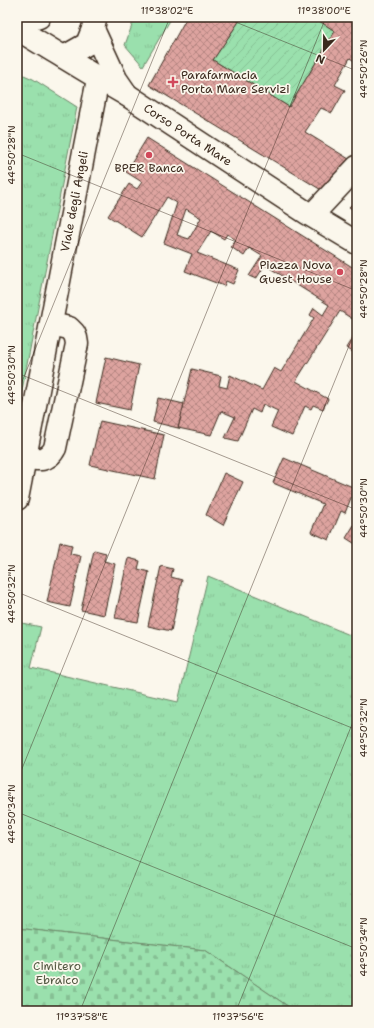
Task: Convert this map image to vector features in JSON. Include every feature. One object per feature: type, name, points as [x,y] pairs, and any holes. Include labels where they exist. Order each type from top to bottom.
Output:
[{"type":"street","points":[[17,24],[38,17]]},
{"type":"street","points":[[64,56],[87,44],[94,23]]},
{"type":"street","points":[[94,23],[116,79],[127,95]]},
{"type":"street","name":"Corso Porta Mare","points":[[17,29],[64,56],[98,79],[127,95],[357,243]]},
{"type":"street","name":"Viale degli Angeli","points":[[17,499],[98,79]]},
{"type":"street","points":[[312,215],[357,167]]},
{"type":"street","points":[[25,457],[39,460],[46,459],[52,454],[55,448],[74,362],[76,344],[74,333],[69,328],[51,324]]},
{"type":"green space","points":[[135,17],[172,17],[143,66],[125,45]]},
{"type":"green space","points":[[242,17],[313,17],[335,31],[289,107],[213,60]]},
{"type":"green space","points":[[17,72],[33,79],[77,107],[17,416]]},
{"type":"green space","points":[[208,576],[357,638],[357,1011],[295,1011],[205,950],[17,928],[17,622],[41,627],[31,668],[178,702]]},
{"type":"green space","name":"Cimitero Ebraico","points":[[17,928],[205,950],[295,1011],[17,1011]]},
{"type":"building","points":[[187,17],[242,17],[213,60],[289,107],[335,31],[313,17],[357,17],[357,63],[350,58],[335,85],[345,90],[332,113],[321,108],[305,132],[349,159],[323,191],[149,85]]},
{"type":"building","points":[[147,138],[357,270],[357,322],[340,311],[296,381],[328,399],[323,409],[313,405],[311,409],[305,406],[292,436],[271,427],[278,411],[263,404],[260,413],[252,409],[238,441],[225,438],[235,417],[221,411],[211,435],[178,428],[192,369],[221,376],[219,386],[227,388],[230,375],[262,390],[274,368],[281,372],[314,318],[310,315],[314,308],[323,315],[329,305],[265,265],[256,279],[249,276],[262,256],[249,248],[244,256],[231,247],[236,240],[227,234],[224,239],[211,231],[197,253],[239,270],[233,284],[226,281],[224,286],[185,271],[192,254],[164,243],[177,203],[167,197],[142,237],[108,216],[129,184],[137,189],[142,182],[126,172]],"holes":[[[186,209],[201,218],[189,239],[177,235]]]},
{"type":"building","points":[[357,199],[357,212],[349,207]]},
{"type":"building","points":[[357,330],[357,345],[353,352],[346,348]]},
{"type":"building","points":[[106,357],[139,365],[130,410],[96,403]]},
{"type":"building","points":[[158,398],[184,404],[178,428],[153,422]]},
{"type":"building","points":[[100,421],[164,435],[155,479],[90,465]]},
{"type":"building","points":[[284,458],[355,488],[345,513],[341,511],[329,540],[311,532],[323,504],[273,483]]},
{"type":"building","points":[[224,473],[243,482],[223,525],[206,515]]},
{"type":"building","points":[[357,520],[357,545],[346,538]]},
{"type":"building","points":[[60,542],[72,545],[70,554],[81,556],[70,607],[47,602]]},
{"type":"building","points":[[94,550],[106,553],[104,561],[115,564],[104,615],[81,610]]},
{"type":"building","points":[[128,558],[140,561],[138,569],[149,572],[138,622],[115,618]]},
{"type":"building","points":[[161,566],[173,569],[171,577],[182,580],[171,631],[148,626]]},
{"type":"place","name":"Parafarmacia Porta Mare Servizi","points":[[173,82]]},
{"type":"place","name":"BPER Banca","points":[[149,155]]},
{"type":"place","name":"Piazza Nova Guest House","points":[[340,272]]}]
